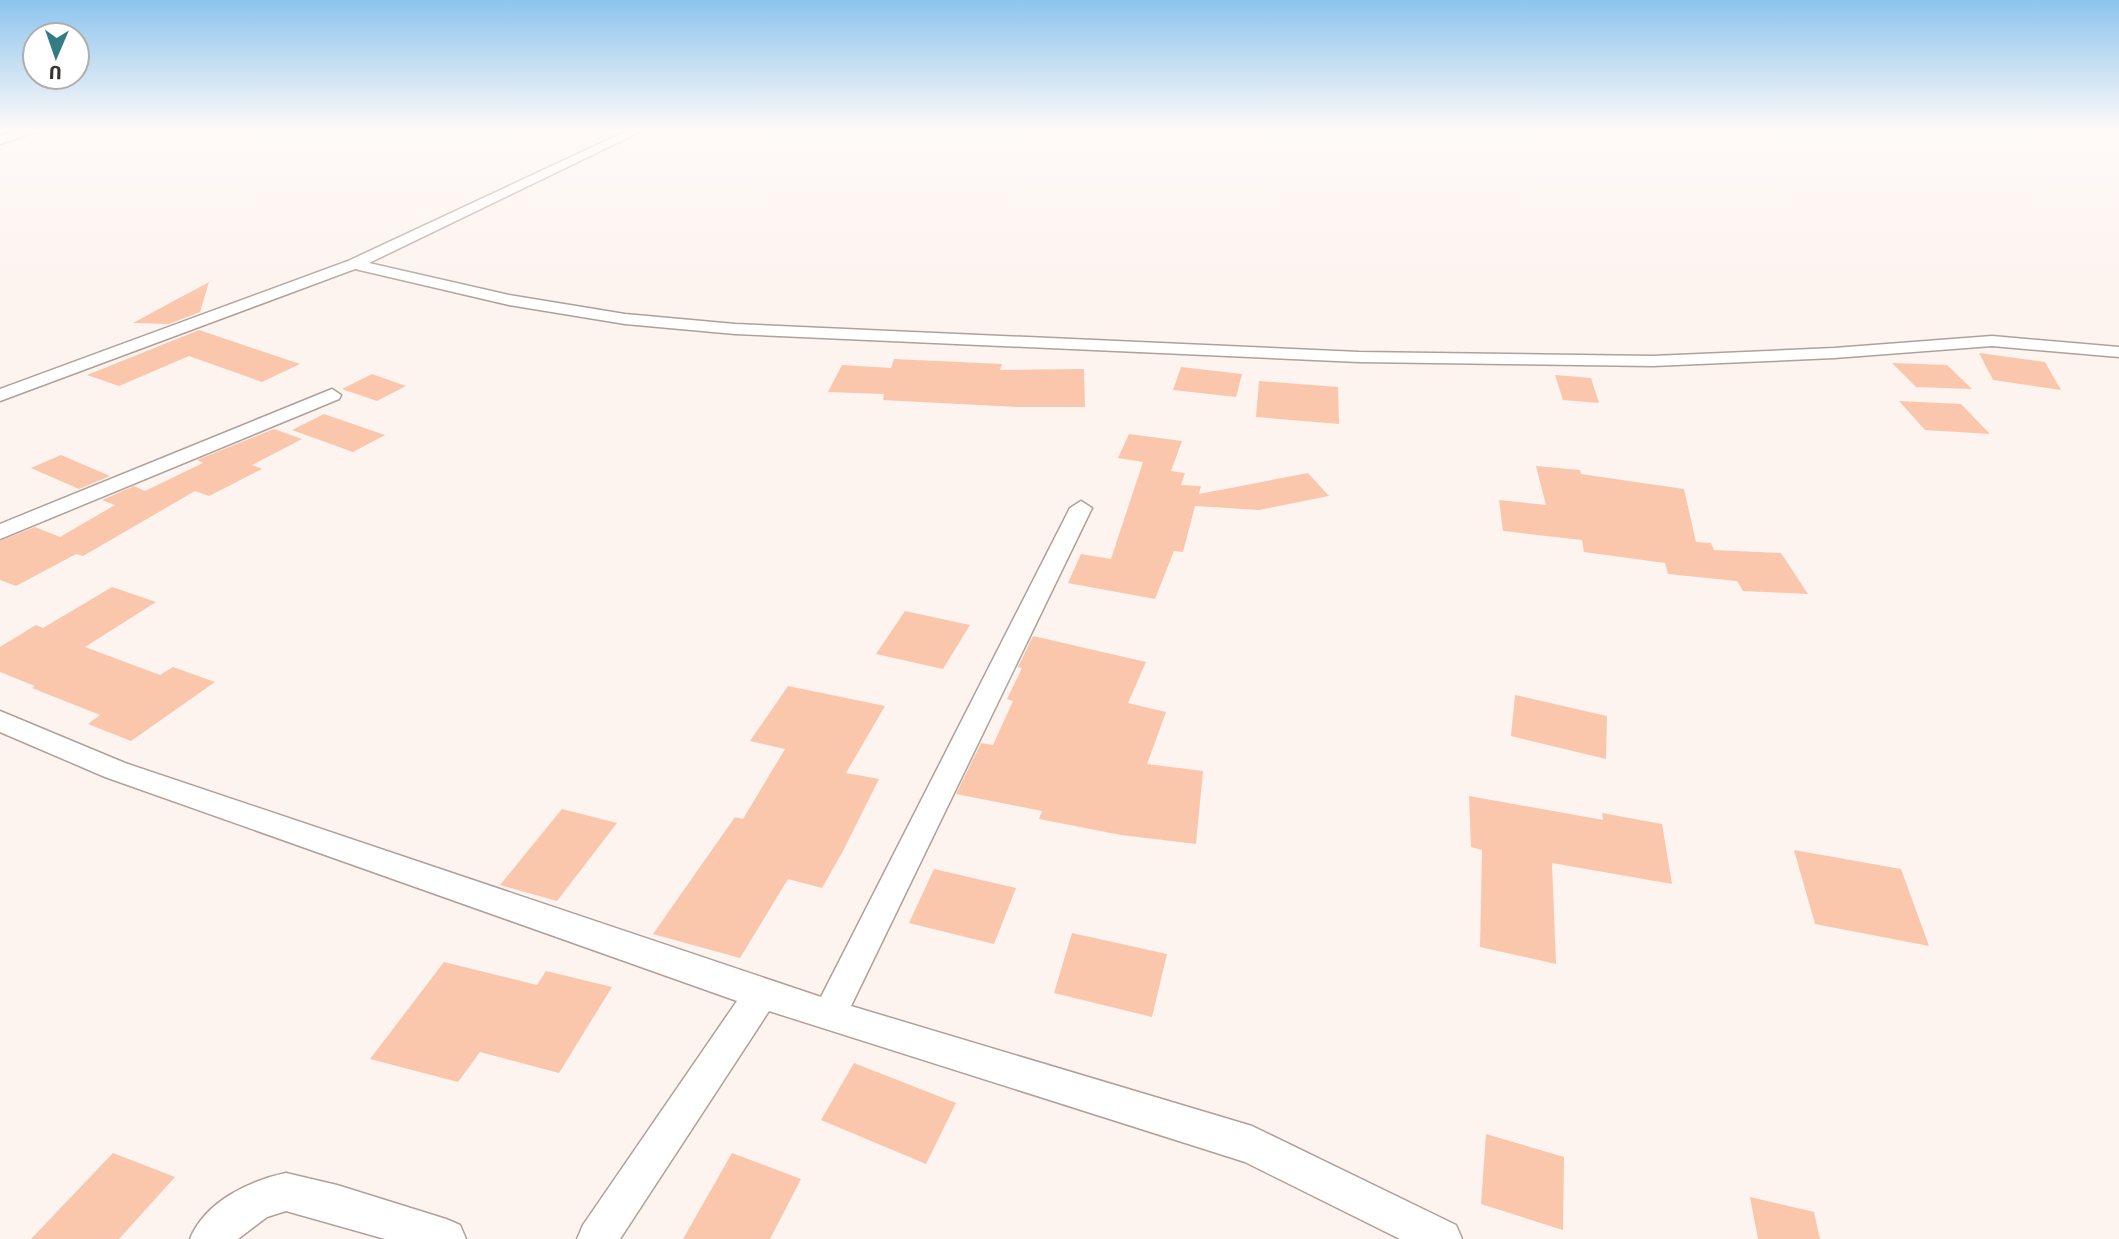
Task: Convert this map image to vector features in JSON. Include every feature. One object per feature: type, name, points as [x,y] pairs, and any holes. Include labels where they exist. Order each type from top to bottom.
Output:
[{"type":"street","points":[[0,395],[354,264],[520,186]]},
{"type":"street","points":[[354,264],[509,300],[625,319],[735,329],[1359,358],[1653,361],[1834,353],[1992,341],[2028,342],[2119,352]]},
{"type":"street","points":[[0,532],[332,395]]},
{"type":"street","points":[[829,1015],[1081,508]]},
{"type":"street","points":[[0,721],[115,770],[761,995],[1252,1145],[1442,1239]]},
{"type":"street","points":[[597,1239],[761,995]]},
{"type":"street","points":[[210,1239],[227,1219],[257,1201],[289,1192],[446,1239]]},
{"type":"building","points":[[209,282],[200,312],[169,324],[133,323]]},
{"type":"building","points":[[199,330],[300,364],[262,382],[189,356],[119,386],[87,375]]},
{"type":"building","points":[[1979,353],[2045,362],[2061,390],[1993,380]]},
{"type":"building","points":[[894,359],[1002,364],[1000,370],[1084,369],[1085,407],[1017,407],[883,400],[884,394],[828,392],[842,365],[891,368]]},
{"type":"building","points":[[1892,363],[1947,365],[1972,389],[1916,387]]},
{"type":"building","points":[[1181,367],[1242,374],[1236,397],[1173,390]]},
{"type":"building","points":[[372,374],[406,386],[377,401],[342,389]]},
{"type":"building","points":[[1555,375],[1591,378],[1599,403],[1563,400]]},
{"type":"building","points":[[1259,381],[1338,387],[1339,424],[1256,417]]},
{"type":"building","points":[[1899,401],[1961,404],[1990,434],[1925,430]]},
{"type":"building","points":[[324,414],[385,435],[353,452],[292,430]]},
{"type":"building","points":[[274,429],[302,439],[252,465],[262,469],[209,496],[195,491],[83,556],[76,554],[16,586],[0,580],[0,541],[35,527],[60,537],[115,505],[102,500],[134,486],[145,491],[203,463],[197,460]]},
{"type":"building","points":[[1129,434],[1182,441],[1171,471],[1185,473],[1181,485],[1201,486],[1199,494],[1308,473],[1329,496],[1259,510],[1195,506],[1183,552],[1174,551],[1155,599],[1068,583],[1081,554],[1111,559],[1143,462],[1118,458]]},
{"type":"building","points":[[61,455],[110,476],[79,489],[31,468]]},
{"type":"building","points":[[1536,466],[1580,470],[1581,474],[1684,489],[1696,542],[1711,543],[1714,550],[1781,553],[1808,594],[1743,591],[1737,581],[1668,574],[1665,563],[1584,552],[1582,540],[1503,531],[1499,500],[1546,505]]},
{"type":"building","points":[[112,587],[156,602],[85,647],[160,675],[173,667],[215,682],[131,741],[88,724],[100,715],[0,672],[0,647],[36,625],[43,628]]},
{"type":"building","points":[[905,611],[970,625],[943,669],[876,654]]},
{"type":"building","points":[[1033,636],[1146,662],[1128,703],[1166,712],[1147,764],[1203,771],[1196,844],[1121,835],[1039,819],[1042,811],[956,794],[981,743],[993,745],[1013,701],[1007,699]]},
{"type":"building","points":[[788,686],[885,706],[846,773],[879,779],[843,851],[822,888],[788,879],[740,958],[653,934],[735,817],[743,819],[785,749],[750,741]]},
{"type":"building","points":[[1515,695],[1607,716],[1606,759],[1511,736]]},
{"type":"building","points":[[1469,796],[1603,820],[1602,813],[1662,824],[1672,884],[1552,863],[1556,964],[1480,947],[1482,850],[1471,847]]},
{"type":"building","points":[[562,809],[617,823],[557,901],[500,885]]},
{"type":"building","points":[[1794,850],[1901,869],[1929,946],[1815,924]]},
{"type":"building","points":[[934,869],[1016,888],[994,944],[909,923]]},
{"type":"building","points":[[1072,933],[1167,954],[1152,1017],[1054,993]]},
{"type":"building","points":[[444,962],[537,985],[546,971],[612,987],[559,1073],[480,1052],[458,1082],[370,1059]]},
{"type":"building","points":[[854,1063],[956,1103],[926,1164],[821,1120]]},
{"type":"building","points":[[1486,1134],[1564,1157],[1563,1230],[1481,1204]]},
{"type":"building","points":[[113,1153],[175,1177],[119,1239],[31,1239]]},
{"type":"building","points":[[732,1153],[801,1179],[770,1239],[683,1239]]},
{"type":"building","points":[[1750,1197],[1814,1212],[1820,1239],[1758,1239]]}]
